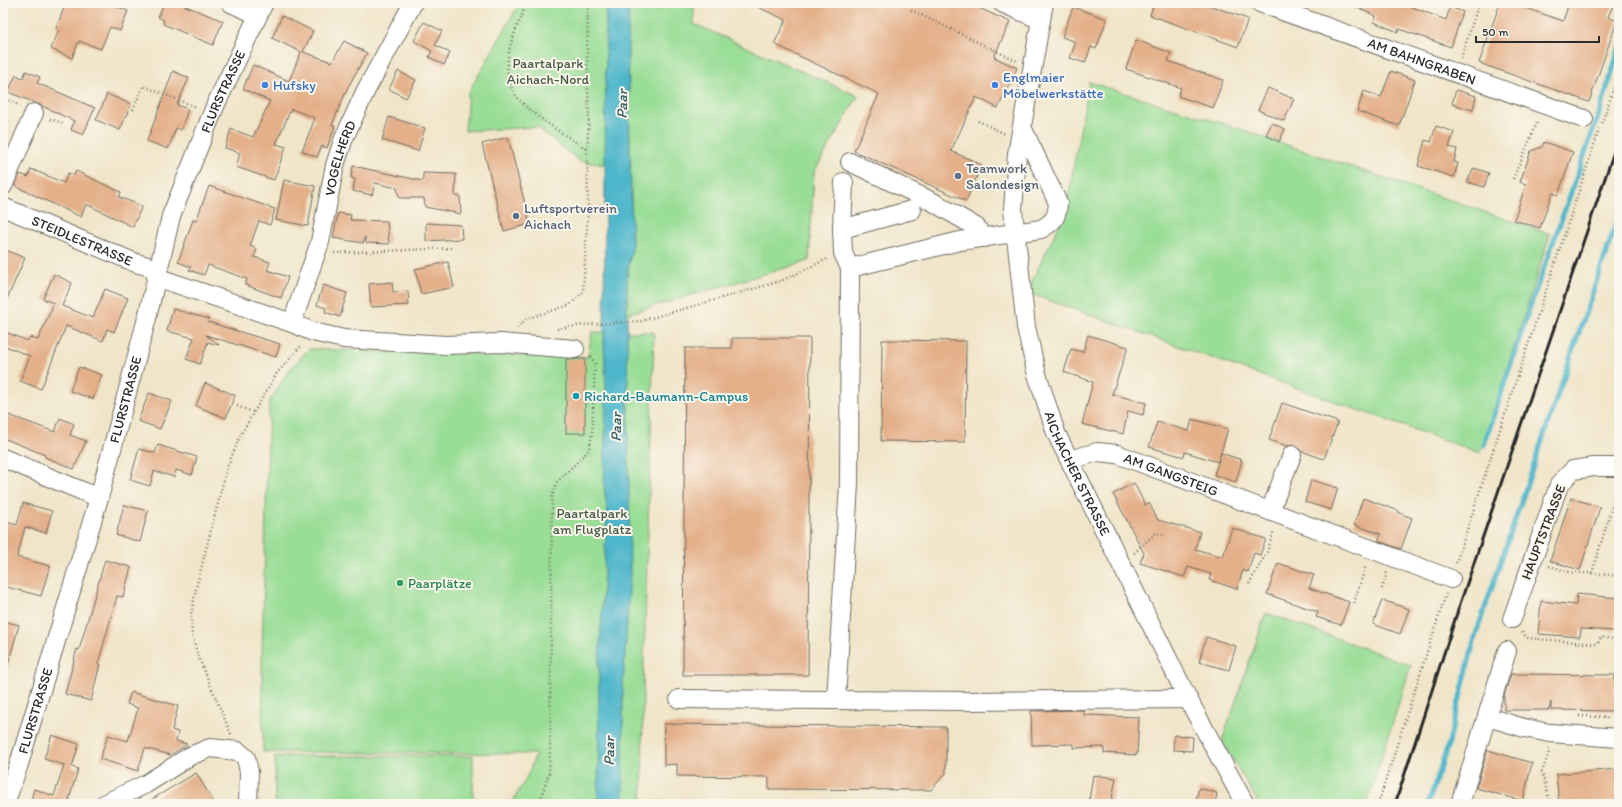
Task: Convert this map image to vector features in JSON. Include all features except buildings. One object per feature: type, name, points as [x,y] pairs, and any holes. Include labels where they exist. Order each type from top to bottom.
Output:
[{"type":"street","points":[[231,3],[261,9]]},
{"type":"street","name":"VOGELHERD","points":[[292,323],[316,254],[336,165],[344,138],[365,93],[412,3]]},
{"type":"street","points":[[1002,3],[1042,12]]},
{"type":"street","name":"AM BAHNGRABEN","points":[[1260,3],[1584,119]]},
{"type":"street","name":"FLURSTRASSE","points":[[5,802],[19,764],[99,498],[171,216],[212,114],[261,9]]},
{"type":"street","name":"AICHACHER STRASSE","points":[[1042,12],[1014,183],[1015,233],[1026,327],[1034,367],[1056,433],[1188,699],[1245,804]]},
{"type":"street","points":[[3,186],[34,113]]},
{"type":"street","points":[[850,268],[960,241],[1041,229],[1052,224],[1057,215],[1058,203],[1021,134]]},
{"type":"street","points":[[850,162],[933,202],[976,227],[984,238]]},
{"type":"street","points":[[836,700],[849,484],[850,268],[843,253],[842,229],[844,182]]},
{"type":"street","points":[[842,229],[912,210]]},
{"type":"street","name":"STEIDLESTRASSE","points":[[4,212],[136,263],[157,273]]},
{"type":"street","points":[[157,273],[313,332],[344,339],[435,344],[501,343],[575,349]]},
{"type":"street","name":"AM GANGSTEIG","points":[[1070,460],[1097,452],[1117,454],[1451,578]]},
{"type":"street","points":[[1275,513],[1292,455]]},
{"type":"street","points":[[3,458],[99,498]]},
{"type":"street","name":"HAUPTSTRASSE","points":[[1512,619],[1531,561],[1559,485],[1573,470],[1594,467],[1619,467]]},
{"type":"street","points":[[1460,804],[1488,717],[1507,651]]},
{"type":"street","points":[[679,699],[1188,699]]},
{"type":"street","points":[[1488,717],[1524,728],[1555,733],[1619,738]]},
{"type":"street","points":[[104,804],[146,784],[190,756],[210,748],[231,749],[238,751],[246,758],[249,772],[248,804]]},
{"type":"path","points":[[526,3],[513,35],[509,53],[507,73],[514,92],[531,110],[558,131],[587,149]]},
{"type":"path","points":[[501,343],[526,319],[570,305],[583,292],[588,210],[588,3]]},
{"type":"path","points":[[1456,73],[1479,3]]},
{"type":"path","points":[[1543,3],[1553,6]]},
{"type":"path","points":[[911,10],[1032,68]]},
{"type":"path","points":[[1378,804],[1451,578],[1619,72]]},
{"type":"path","points":[[133,110],[143,86],[212,114]]},
{"type":"path","points":[[1513,179],[1544,104]]},
{"type":"path","points":[[978,121],[1021,134]]},
{"type":"path","points":[[316,254],[454,248]]},
{"type":"path","points":[[583,325],[641,321],[690,307]]},
{"type":"path","points":[[231,749],[231,734],[198,656],[192,636],[191,615],[197,584],[227,468],[241,434],[277,373],[313,332]]},
{"type":"path","points":[[539,804],[549,773],[550,751],[552,496],[557,482],[589,450],[592,433],[596,364],[588,353],[575,349]]},
{"type":"path","points":[[237,406],[253,412]]},
{"type":"path","points":[[1592,572],[1614,500],[1619,497]]},
{"type":"path","points":[[1249,584],[1267,552],[1275,513]]},
{"type":"path","points":[[1121,564],[1156,533],[1166,535]]},
{"type":"path","points":[[1354,603],[1371,549]]},
{"type":"path","points":[[1531,561],[1574,573],[1592,572],[1619,576]]},
{"type":"path","points":[[1512,619],[1527,638],[1597,644],[1601,637],[1619,640]]},
{"type":"path","points":[[1550,804],[1542,772],[1555,733]]},
{"type":"green space","name":"Paartalpark Aichach-Nord","points":[[520,3],[606,3],[606,165],[579,161],[537,127],[465,131],[468,93]]},
{"type":"green space","points":[[629,3],[694,3],[694,24],[858,96],[814,172],[809,261],[627,314],[628,274],[632,250],[628,48]]},
{"type":"green space","points":[[1089,82],[1231,126],[1550,234],[1480,453],[1028,293],[1032,281],[1065,213]]},
{"type":"green space","name":"Paarplätze","points":[[592,332],[654,332],[643,690],[642,804],[511,804],[526,779],[536,754],[263,752],[262,652],[269,402],[290,369],[309,349],[588,357]]},
{"type":"green space","points":[[1266,613],[1411,665],[1367,804],[1259,804],[1222,741]]},
{"type":"green space","points":[[275,756],[473,756],[473,804],[275,804]]},
{"type":"green space","points":[[656,801],[839,804],[656,804]]},
{"type":"water","name":"Paar","points":[[606,3],[629,3],[628,48],[632,250],[628,274],[627,314],[630,574],[623,687],[623,804],[598,804],[599,664],[607,510],[604,486],[606,396],[604,343]]},
{"type":"waterway","points":[[1484,445],[1530,307],[1599,114],[1619,49]]},
{"type":"waterway","points":[[1428,804],[1449,742],[1475,637],[1619,215]]},
{"type":"railway","points":[[1395,804],[1460,604],[1619,137]]},
{"type":"place","name":"Hufsky","points":[[265,85]]},
{"type":"place","name":"Englmaier Möbelwerkstätte","points":[[995,85]]},
{"type":"place","name":"Teamwork Salondesign","points":[[958,176]]},
{"type":"place","name":"Luftsportverein Aichach","points":[[516,216]]},
{"type":"place","name":"Richard-Baumann-Campus","points":[[576,396]]},
{"type":"place","name":"Paarplätze","points":[[400,583]]},
{"type":"park label","name":"Paartalpark am Flugplatz","points":[[592,522]]}]
